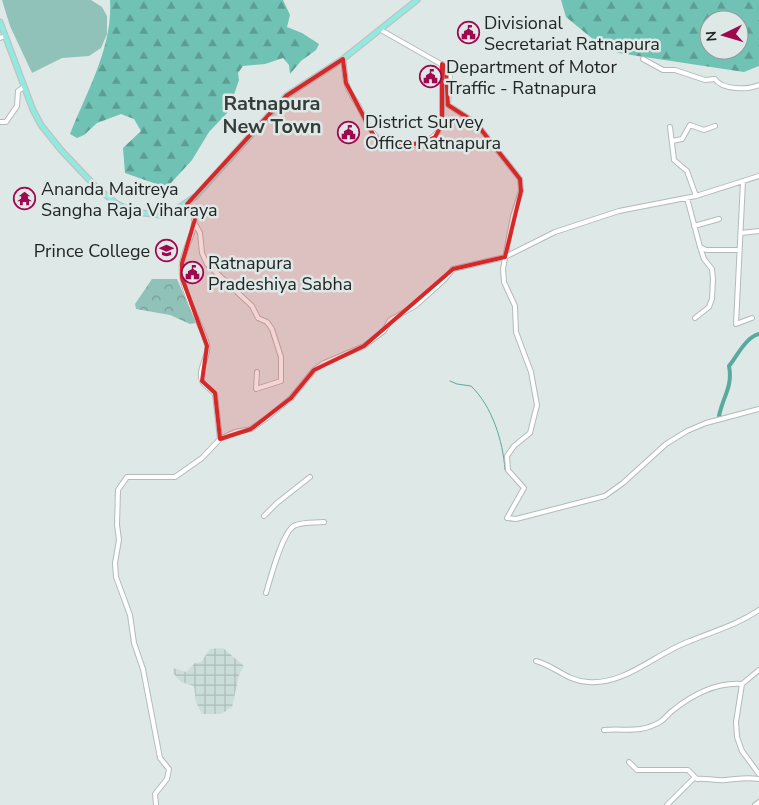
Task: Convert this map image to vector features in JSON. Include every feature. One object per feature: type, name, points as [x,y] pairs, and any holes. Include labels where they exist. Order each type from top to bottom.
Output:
[{"type":"main road","points":[[0,22],[3,37],[41,125],[56,144],[96,187],[117,204],[134,212],[160,215],[171,213],[186,204],[286,96],[343,59],[382,30],[417,0]]},
{"type":"street","points":[[382,30],[442,64],[449,72],[448,105],[476,123],[520,179],[521,191],[513,216],[503,269],[504,282],[514,306],[516,332],[531,372],[536,405],[530,433],[514,446],[507,456],[506,464],[508,470],[524,488],[507,518],[516,519],[605,496],[666,444],[687,431],[706,423],[759,410]]},
{"type":"street","points":[[343,59],[346,83],[370,131],[382,142],[406,147],[423,143],[439,132],[442,124],[442,64]]},
{"type":"street","points":[[643,59],[663,70],[675,70],[705,80],[715,79],[722,86],[752,88],[759,85]]},
{"type":"street","points":[[0,122],[6,122],[17,106],[18,91],[24,87]]},
{"type":"street","points":[[672,141],[684,138],[686,129],[690,125],[704,130],[715,126]]},
{"type":"street","points":[[670,127],[674,160],[687,172],[696,196]]},
{"type":"street","points":[[156,805],[155,794],[167,779],[169,769],[160,758],[143,669],[132,634],[130,615],[116,577],[115,563],[120,540],[117,525],[118,490],[127,477],[175,477],[202,458],[220,439],[235,432],[251,429],[291,398],[314,370],[324,363],[364,346],[384,331],[390,320],[421,300],[444,280],[452,269],[505,257],[555,232],[619,212],[696,196],[759,176]]},
{"type":"street","points":[[743,181],[736,324],[752,318]]},
{"type":"street","points":[[687,198],[704,259],[712,268],[712,299],[709,307],[695,318]]},
{"type":"street","points":[[186,204],[194,215],[194,224],[182,263],[182,278],[207,346],[201,378],[204,384],[215,394],[220,439]]},
{"type":"street","points":[[694,226],[719,219]]},
{"type":"street","points":[[194,224],[200,233],[202,252],[207,264],[252,306],[258,318],[267,322],[272,329],[281,358],[281,381],[256,388],[257,372]]},
{"type":"street","points":[[741,233],[759,231]]},
{"type":"street","points":[[700,247],[706,250],[739,250]]},
{"type":"street","points":[[264,516],[277,503],[310,477]]},
{"type":"street","points":[[266,593],[273,567],[290,530],[295,525],[324,522]]},
{"type":"street","points":[[536,661],[546,664],[574,680],[591,682],[612,679],[630,673],[690,640],[739,623],[759,610]]},
{"type":"street","points":[[604,730],[629,732],[640,730],[661,721],[692,698],[720,684],[742,684],[759,670]]},
{"type":"street","points":[[742,684],[736,722],[737,737],[742,751],[759,774]]},
{"type":"street","points":[[629,762],[637,770],[688,770],[694,778]]},
{"type":"street","points":[[667,805],[694,778],[711,778],[724,781],[743,777],[759,779]]},
{"type":"street","points":[[755,805],[759,802]]},
{"type":"highlighted area","points":[[343,59],[346,83],[374,136],[394,146],[423,143],[435,137],[442,124],[442,64],[446,67],[448,105],[476,123],[520,179],[521,191],[505,257],[453,269],[364,346],[314,370],[291,398],[251,429],[220,439],[215,393],[202,381],[207,346],[182,278],[182,263],[195,219],[187,204],[286,96]]},
{"type":"shaded area","points":[[223,648],[244,666],[239,675],[232,707],[221,714],[202,714],[196,702],[194,686],[181,682],[174,674],[173,668],[186,672],[195,663],[201,662],[210,649]]},
{"type":"green space","points":[[2,0],[91,0],[102,7],[107,16],[107,34],[101,48],[89,56],[62,58],[32,73],[10,26]]},
{"type":"green space","points":[[110,0],[283,0],[290,15],[287,27],[302,33],[319,44],[316,50],[301,61],[290,74],[289,65],[283,58],[265,64],[243,66],[238,73],[239,80],[228,112],[209,132],[192,160],[171,183],[162,186],[125,173],[123,148],[141,131],[134,119],[121,114],[97,123],[84,135],[77,138],[70,134],[103,52],[110,17]]},
{"type":"green space","points":[[561,0],[759,0],[759,66],[744,72],[618,53],[594,40],[566,17]]},
{"type":"green space","points":[[152,279],[177,279],[196,323],[190,324],[170,315],[136,309],[135,304]]},
{"type":"waterway","points":[[721,418],[719,416],[730,380],[729,366],[746,343],[759,334]]},
{"type":"waterway","points":[[450,381],[471,386],[485,403],[499,436],[505,470],[510,475]]},
{"type":"place","name":"Divisional Secretariat Ratnapura","points":[[468,33]]},
{"type":"place","name":"Department of Motor Traffic - Ratnapura","points":[[430,77]]},
{"type":"place","name":"District Survey Office Ratnapura","points":[[349,132]]},
{"type":"place","name":"Ananda Maitreya Sangha Raja Viharaya","points":[[25,199]]},
{"type":"place","name":"Prince College","points":[[166,251]]},
{"type":"place","name":"Ratnapura Pradeshiya Sabha","points":[[192,273]]},
{"type":"district","name":"Ratnapura New Town","points":[[272,114]]}]
